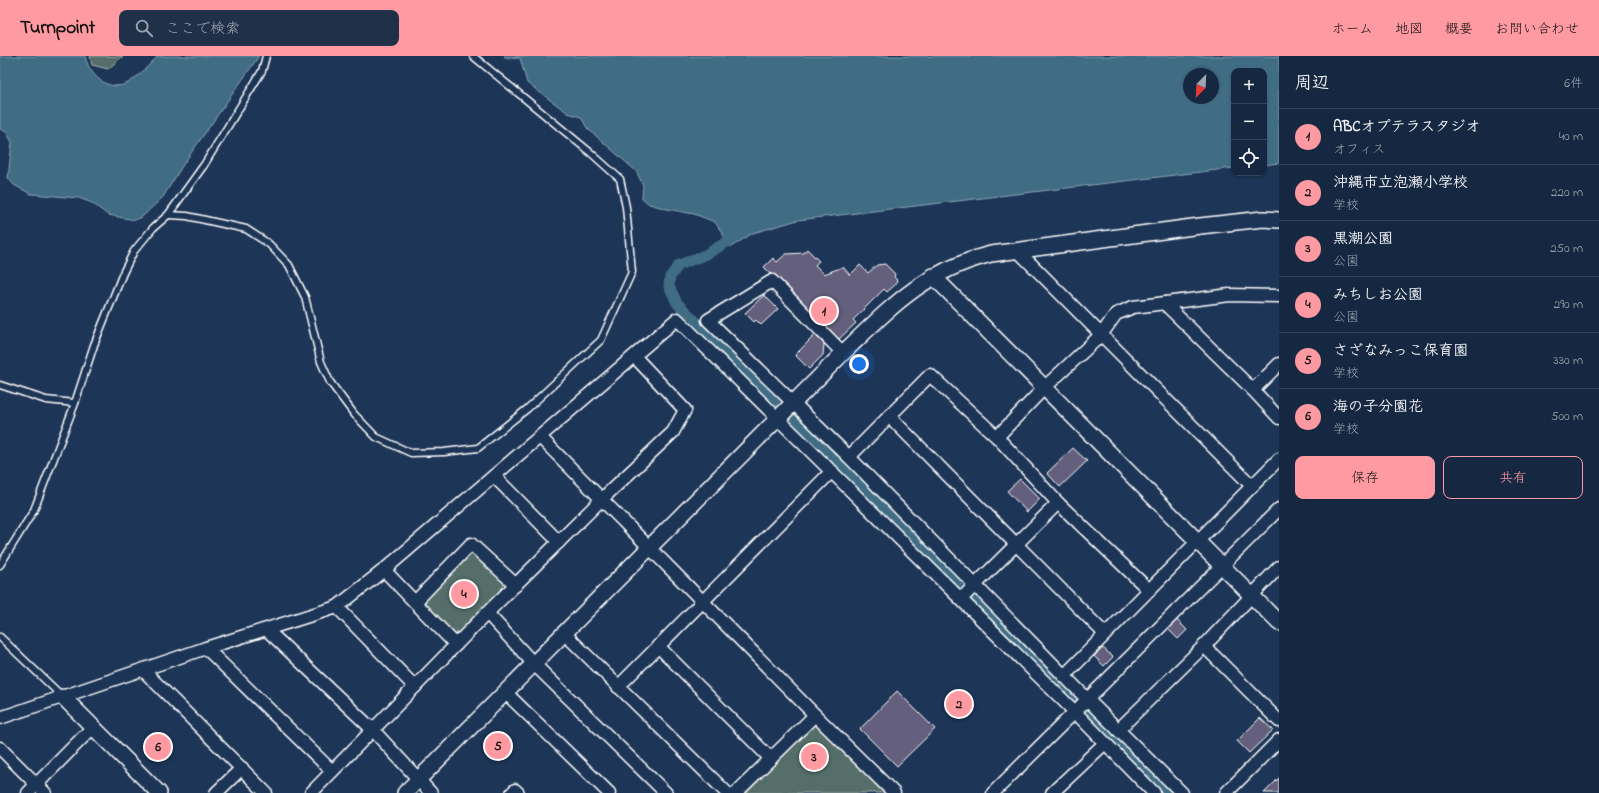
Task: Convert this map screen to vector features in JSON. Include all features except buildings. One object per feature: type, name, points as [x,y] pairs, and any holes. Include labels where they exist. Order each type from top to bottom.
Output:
[{"type":"street","points":[[405,793],[843,353],[887,310],[909,292],[934,276],[969,260],[991,254],[1200,226],[1263,219],[1279,220]]},
{"type":"street","points":[[1017,250],[1252,486]]},
{"type":"street","points":[[934,276],[1279,623]]},
{"type":"street","points":[[843,353],[772,281],[708,320],[785,411],[832,471],[1075,712],[1105,743],[1147,791]]},
{"type":"street","points":[[997,437],[1044,388],[1101,335],[1116,314],[1132,306],[1230,295],[1279,296]]},
{"type":"street","points":[[1164,303],[1253,390],[1279,418]]},
{"type":"street","points":[[0,718],[206,648],[338,607],[384,570],[677,319],[785,411],[849,457],[1064,676],[1182,793]]},
{"type":"street","points":[[311,793],[487,613],[602,499],[673,432],[685,410],[634,356]]},
{"type":"street","points":[[1253,390],[1279,364]]},
{"type":"street","points":[[849,457],[930,374],[997,437],[1058,503],[1149,590]]},
{"type":"street","points":[[889,416],[1105,634]]},
{"type":"street","points":[[540,436],[894,793]]},
{"type":"street","points":[[1064,676],[1279,459]]},
{"type":"street","points":[[618,687],[832,471]]},
{"type":"street","points":[[494,476],[559,542]]},
{"type":"street","points":[[961,599],[1058,503]]},
{"type":"street","points":[[993,793],[1279,509]]},
{"type":"street","points":[[415,602],[471,544],[516,585]]},
{"type":"street","points":[[1118,730],[1204,646],[1279,567]]},
{"type":"street","points":[[384,570],[456,645]]},
{"type":"street","points":[[338,607],[415,687]]},
{"type":"street","points":[[487,613],[534,664],[666,793]]},
{"type":"street","points":[[267,630],[372,730],[431,793]]},
{"type":"street","points":[[564,633],[727,793]]},
{"type":"street","points":[[658,646],[771,759]]},
{"type":"street","points":[[1204,646],[1279,721]]},
{"type":"street","points":[[206,648],[332,771]]},
{"type":"street","points":[[143,670],[266,793]]},
{"type":"street","points":[[505,692],[603,791]]},
{"type":"street","points":[[63,697],[159,793]]},
{"type":"street","points":[[736,793],[815,715]]},
{"type":"street","points":[[0,748],[37,790],[93,727]]},
{"type":"street","points":[[1226,793],[1279,740]]},
{"type":"street","points":[[1052,793],[1105,743]]},
{"type":"street","points":[[216,793],[242,768]]},
{"type":"street","points":[[512,793],[515,790],[518,793]]},
{"type":"lane","points":[[0,565],[34,510],[75,403],[94,345],[123,273],[134,251],[153,228],[168,215],[204,165],[262,71],[266,56]]},
{"type":"lane","points":[[168,215],[187,216],[246,229],[269,244],[289,265],[305,297],[321,362],[330,382],[354,414],[376,437],[411,453],[444,452],[478,448],[528,409],[601,340],[632,272],[626,207],[620,179],[591,153],[473,56]]},
{"type":"lane","points":[[0,386],[46,400],[75,403]]},
{"type":"lane","points":[[0,637],[63,697]]},
{"type":"green space","points":[[90,56],[123,56],[108,69],[92,65]]},
{"type":"green space","points":[[468,550],[476,551],[507,581],[506,590],[462,634],[453,634],[424,605],[423,598]]},
{"type":"green space","points":[[814,721],[886,793],[742,793]]},
{"type":"water","points":[[0,56],[85,56],[87,63],[95,76],[113,86],[128,83],[140,74],[158,56],[259,56],[184,163],[163,197],[142,217],[135,220],[108,215],[92,203],[79,198],[31,194],[14,185],[8,178],[12,142],[6,132],[0,129]]},
{"type":"water","points":[[504,56],[1279,56],[1279,163],[1267,165],[1267,68],[1231,68],[1231,168],[798,220],[753,233],[731,247],[715,222],[694,214],[649,204],[642,198],[643,185],[636,171],[587,128],[581,117],[568,113],[527,83],[520,58],[507,59]]},
{"type":"waterway","points":[[730,240],[707,254],[679,265],[670,277],[669,286],[677,303],[1169,793]]},
{"type":"place","name":"ABCオプテラスタジオ","points":[[824,311]]},
{"type":"place","name":"みちしお公園","points":[[464,594]]},
{"type":"place","name":"沖縄市立泡瀬小学校","points":[[959,704]]},
{"type":"place","name":"さざなみっこ保育園","points":[[498,746]]},
{"type":"place","name":"海の子分園花","points":[[158,747]]},
{"type":"place","name":"黒潮公園","points":[[814,757]]}]
